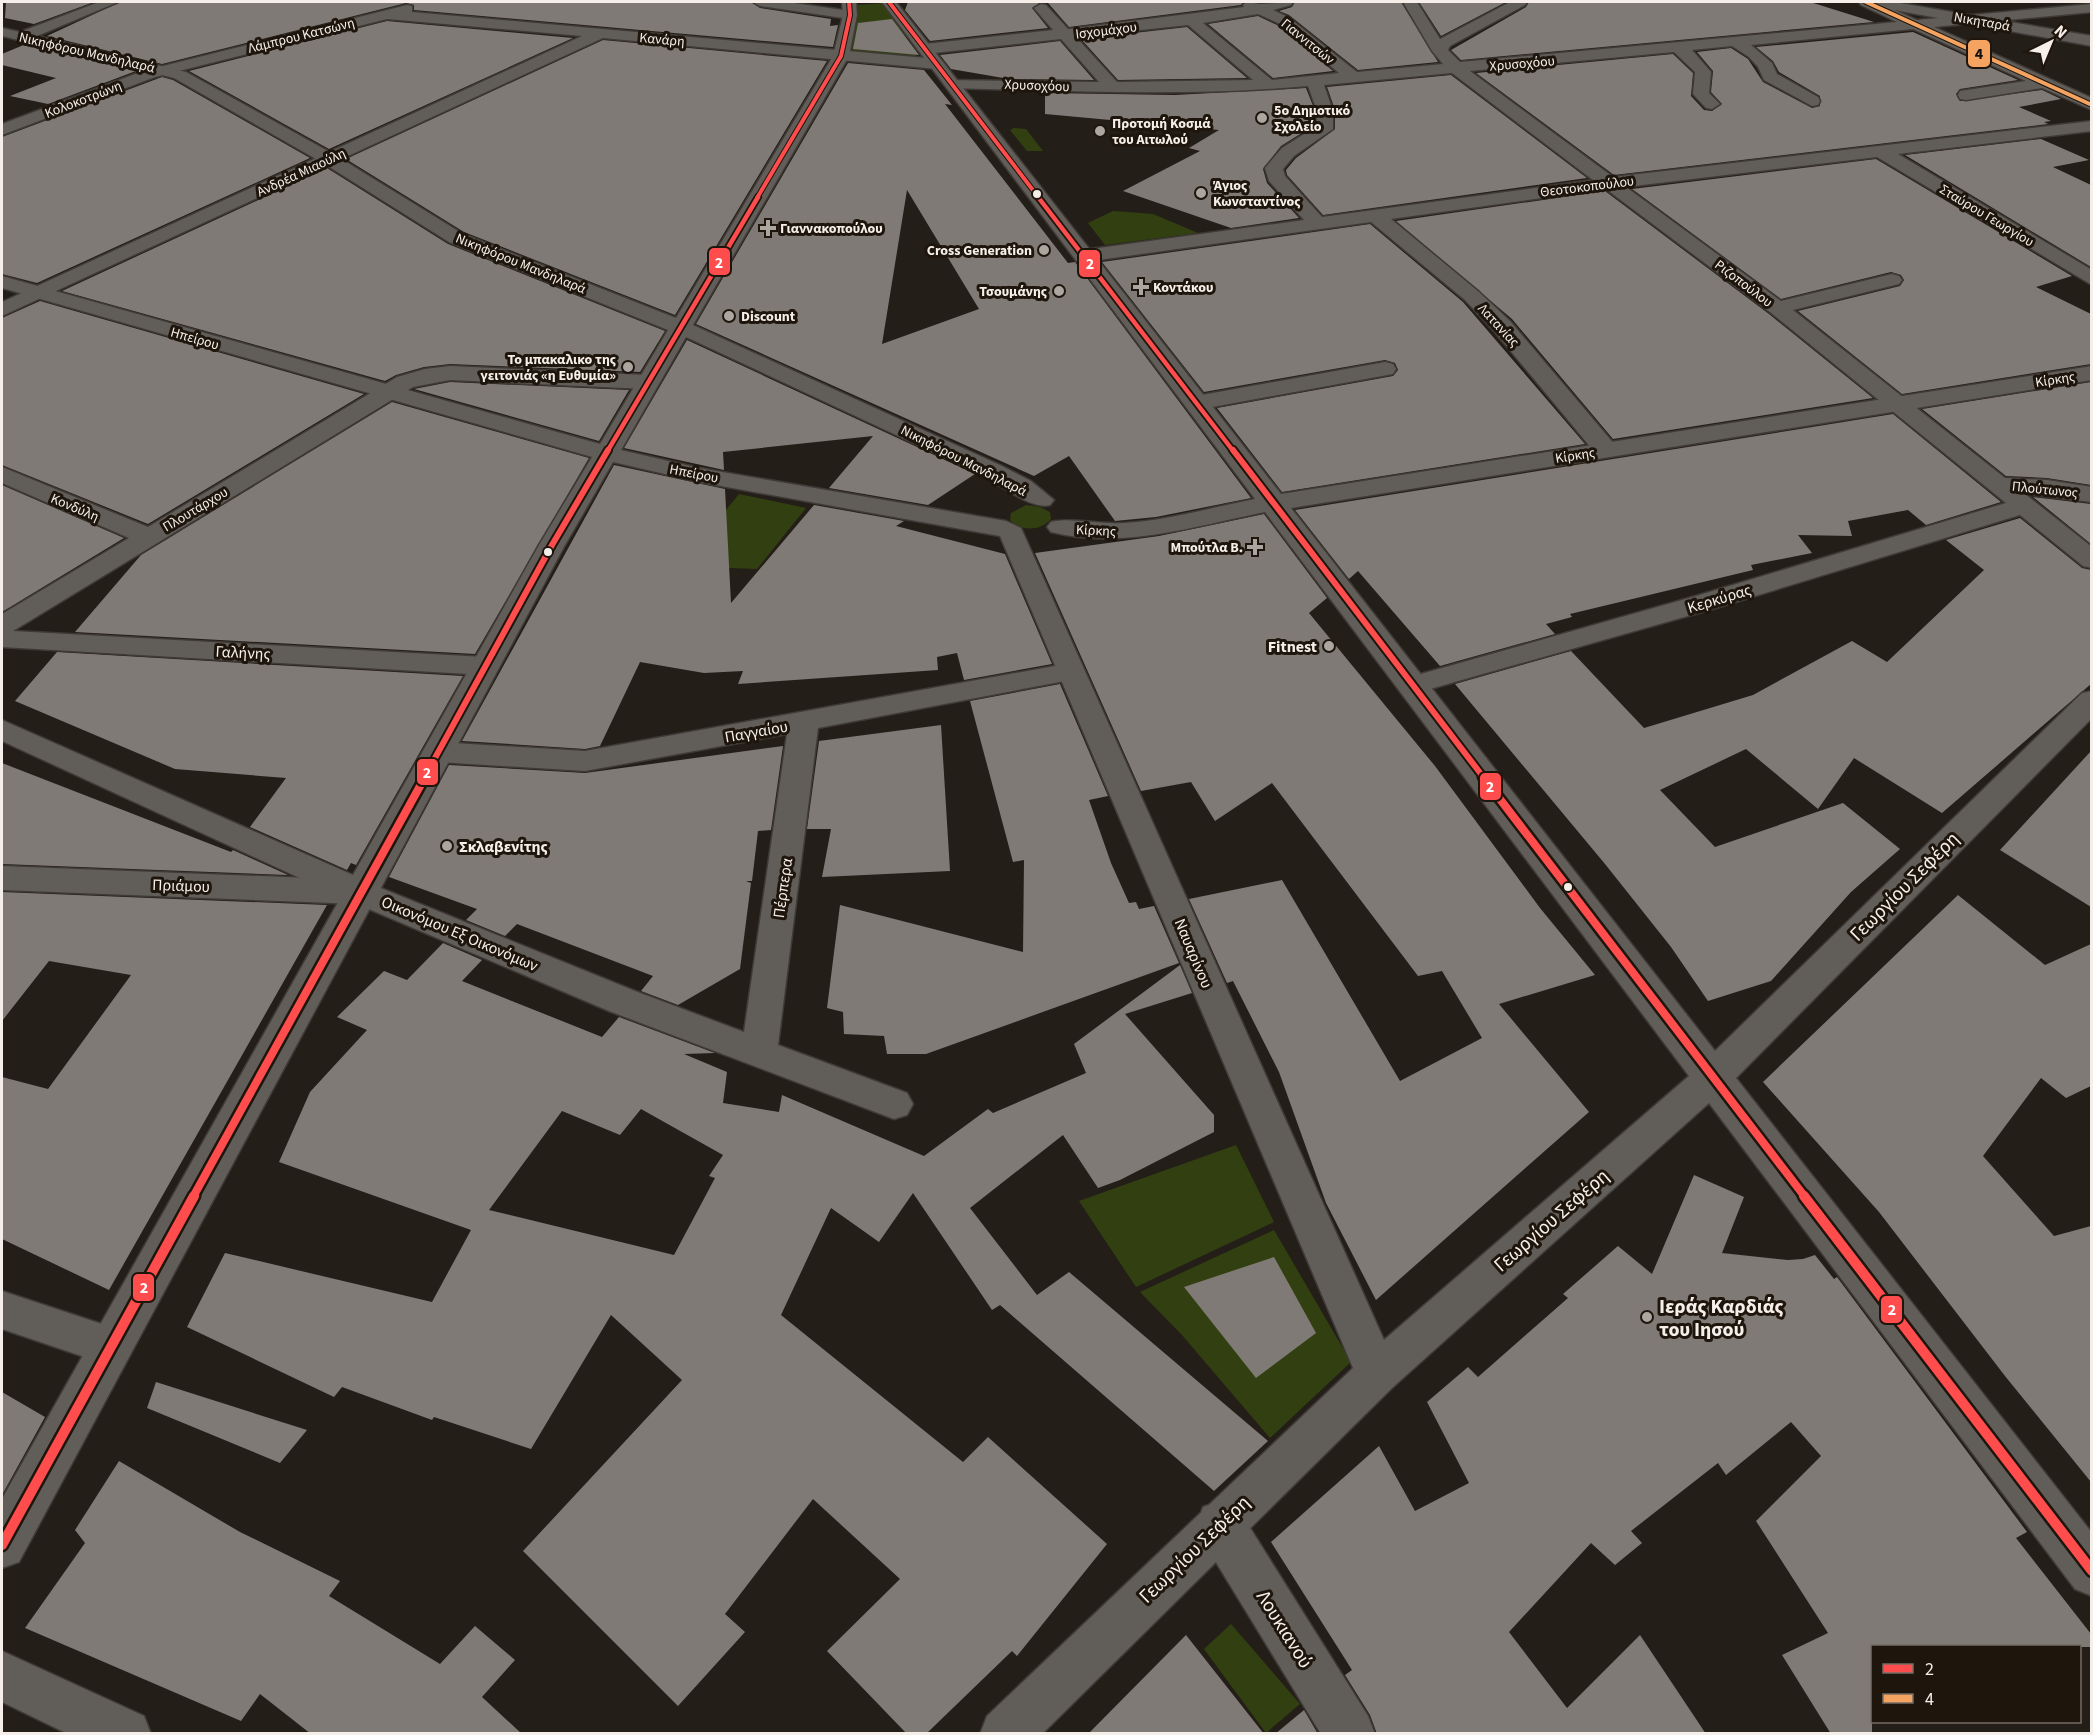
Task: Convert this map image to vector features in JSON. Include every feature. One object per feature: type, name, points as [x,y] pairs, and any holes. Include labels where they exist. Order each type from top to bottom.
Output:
[{"type":"street","points":[[2,43],[111,2]]},
{"type":"street","name":"Λάμπρου Κατσώνη","points":[[164,70],[438,2]]},
{"type":"street","points":[[2,1545],[604,453],[841,56],[852,5],[760,2]]},
{"type":"street","points":[[889,2],[2091,1572]]},
{"type":"street","name":"Γιαννιτσών","points":[[1241,2],[1283,20],[1353,78]]},
{"type":"street","name":"Ισχομάχου","points":[[938,65],[1064,35],[1191,20],[1261,9],[1286,2]]},
{"type":"street","name":"Ριζοπούλου","points":[[1410,2],[1440,51],[1457,69],[1777,308],[2091,560]]},
{"type":"street","points":[[1440,51],[1444,43],[1450,39],[1520,2]]},
{"type":"street","points":[[1866,2],[2091,105]]},
{"type":"street","name":"Νικηταρά","points":[[1872,2],[2091,41]]},
{"type":"street","points":[[1041,8],[1113,87]]},
{"type":"street","name":"Χρυσοχόου","points":[[938,65],[1113,87],[1268,85],[1737,43],[2091,8]]},
{"type":"street","name":"Κανάρη","points":[[387,14],[938,65]]},
{"type":"street","points":[[1191,20],[1268,85]]},
{"type":"street","name":"Νικηφόρου Μανδηλαρά","points":[[2,32],[180,75],[329,159],[456,238],[680,326],[991,470],[1022,486],[1041,500],[1051,503],[1064,513],[1064,522],[1060,527]]},
{"type":"street","name":"Ανδρέα Μιαούλη","points":[[2,310],[600,34]]},
{"type":"street","points":[[1737,43],[1755,54],[1766,66],[1770,76],[1812,101]]},
{"type":"street","points":[[1679,48],[1690,56],[1703,72],[1701,94],[1712,104]]},
{"type":"street","name":"Κολοκοτρώνη","points":[[2,130],[164,70]]},
{"type":"street","points":[[1315,81],[1325,111],[1324,129],[1279,160],[1274,168],[1276,177],[1318,224]]},
{"type":"street","points":[[1966,95],[2043,83]]},
{"type":"street","name":"Θεοτοκοπούλου","points":[[1084,256],[1609,183],[2091,126]]},
{"type":"street","name":"Σταύρου Γεωργίου","points":[[1882,152],[2087,272]]},
{"type":"street","name":"Λατανίας","points":[[1376,216],[1472,296],[1502,326],[1606,450]]},
{"type":"street","points":[[1777,308],[1892,280]]},
{"type":"street","name":"Ηπείρου","points":[[2,282],[604,453],[699,475],[1038,536],[1060,527]]},
{"type":"street","points":[[1197,403],[1385,369]]},
{"type":"street","points":[[388,392],[405,382],[425,376],[450,373],[646,382]]},
{"type":"street","name":"Κίρκης","points":[[1060,527],[1096,532],[1127,531],[1273,503],[2091,373]]},
{"type":"street","name":"Πλουτάρχου","points":[[2,626],[388,392]]},
{"type":"street","name":"Κονδύλη","points":[[2,474],[150,537]]},
{"type":"street","name":"Πλούτωνος","points":[[1999,485],[2047,487],[2091,495]]},
{"type":"street","points":[[1009,531],[998,519],[1003,508],[1020,500],[1041,500]]},
{"type":"street","name":"Κερκύρας","points":[[1413,685],[1706,602],[2024,506]]},
{"type":"street","name":"Ναυαρίνου","points":[[1009,531],[1377,1374]]},
{"type":"street","name":"Γαλήνης","points":[[2,639],[485,666]]},
{"type":"street","name":"Παγγαίου","points":[[438,752],[585,761],[804,723],[1071,672]]},
{"type":"street","name":"Γεωργίου Σεφέρη","points":[[1005,1734],[1377,1374],[1713,1077],[2091,700]]},
{"type":"street","name":"Πέρπερα","points":[[759,1053],[804,723]]},
{"type":"street","name":"Οικονόμου Εξ Οικονόμων","points":[[2,730],[361,892],[622,1001],[894,1104]]},
{"type":"street","name":"Πριάμου","points":[[2,878],[361,892]]},
{"type":"street","points":[[2,1310],[111,1346]]},
{"type":"street","name":"Λουκιανού","points":[[1220,1524],[1350,1734]]},
{"type":"street","points":[[2,1676],[126,1734]]},
{"type":"green space","points":[[885,3],[919,60],[849,55],[856,5]]},
{"type":"green space","points":[[1026,129],[1043,151],[1027,151],[1010,130]]},
{"type":"green space","points":[[1113,211],[1153,214],[1198,233],[1105,245],[1088,223]]},
{"type":"green space","points":[[739,494],[806,508],[757,569],[701,567],[708,532]]},
{"type":"green space","points":[[1026,505],[1040,507],[1050,512],[1051,519],[1037,528],[1020,527],[1010,520],[1011,513]]},
{"type":"green space","points":[[1236,1145],[1274,1222],[1136,1287],[1079,1201]]},
{"type":"green space","points":[[1274,1230],[1351,1362],[1270,1438],[1182,1335],[1140,1292]]},
{"type":"green space","points":[[1231,1624],[1300,1704],[1266,1733],[1204,1649]]},
{"type":"building","points":[[6,2],[94,2],[34,24],[5,18]]},
{"type":"building","points":[[120,2],[751,2],[760,8],[831,19],[830,26],[838,25],[833,47],[414,10],[414,5],[406,3],[162,64],[47,36]]},
{"type":"building","points":[[908,2],[1041,2],[1032,8],[1048,28],[930,41],[905,10]]},
{"type":"building","points":[[1041,2],[1243,2],[1241,5],[1069,27],[1048,3]]},
{"type":"building","points":[[1295,2],[1401,2],[1438,62],[1358,70],[1289,15],[1279,11],[1292,7]]},
{"type":"building","points":[[1419,2],[1506,2],[1441,36]]},
{"type":"building","points":[[1529,2],[1810,2],[1874,22],[1461,60],[1451,50],[1526,7]]},
{"type":"building","points":[[1258,16],[1277,25],[1333,71],[1273,78],[1208,24]]},
{"type":"building","points":[[892,19],[919,55],[853,49],[858,23]]},
{"type":"building","points":[[387,21],[573,38],[329,149],[189,71]]},
{"type":"building","points":[[1187,27],[1247,78],[1118,80],[1081,39]]},
{"type":"building","points":[[1913,32],[2018,80],[1960,89],[1956,94],[1960,101],[2042,90],[2061,99],[2019,107],[2051,121],[2044,122],[2048,124],[1614,175],[1476,73],[1673,54],[1693,73],[1691,96],[1704,110],[1712,111],[1722,104],[1711,92],[1713,71],[1697,52],[1731,48],[1748,59],[1763,82],[1812,108],[1820,106],[1820,96],[1779,72],[1773,61],[1756,47]]},
{"type":"building","points":[[603,40],[827,61],[675,315],[464,232],[346,159]]},
{"type":"building","points":[[1060,41],[1094,80],[1009,79],[951,69],[940,55]]},
{"type":"building","points":[[26,44],[136,71],[48,104],[10,96],[56,78],[2,65],[2,54]]},
{"type":"building","points":[[848,63],[924,70],[952,105],[945,104],[1068,263],[1075,262],[1251,498],[1156,517],[1115,521],[1069,456],[1034,476],[696,324]],"holes":[[[907,190],[979,309],[882,344]]]},
{"type":"building","points":[[1451,75],[1587,178],[1323,215],[1287,175],[1286,170],[1296,158],[1335,129],[1335,110],[1327,87]]},
{"type":"building","points":[[162,77],[173,80],[310,158],[37,283],[2,274],[2,137]]},
{"type":"building","points":[[1306,88],[1315,111],[1313,126],[1281,146],[1263,169],[1267,183],[1299,218],[1231,228],[1123,191],[1200,151],[1189,148],[1219,130],[1045,114],[1045,93],[1175,95]]},
{"type":"building","points":[[2041,139],[2089,160],[2053,167],[2091,185],[2091,267],[1905,155]]},
{"type":"building","points":[[1876,159],[2072,276],[2036,287],[2091,314],[2091,364],[1902,394],[1798,311],[1900,286],[1904,280],[1901,275],[1891,272],[1781,299],[1632,189]]},
{"type":"building","points":[[327,168],[448,244],[665,331],[640,372],[450,364],[424,367],[396,375],[385,381],[62,291]]},
{"type":"building","points":[[1605,191],[1769,314],[1873,398],[1613,439],[1512,319],[1396,221]]},
{"type":"building","points":[[1370,224],[1463,302],[1585,444],[1282,492],[1217,408],[1393,376],[1398,370],[1395,363],[1385,360],[1204,392],[1102,262]]},
{"type":"building","points":[[40,301],[364,394],[148,524],[2,465],[2,318]]},
{"type":"building","points":[[687,340],[975,474],[928,505],[829,488],[873,436],[723,452],[724,470],[624,448]]},
{"type":"building","points":[[450,382],[629,390],[599,441],[414,389]]},
{"type":"building","points":[[2091,382],[2091,485],[2047,478],[2006,476],[1922,409]]},
{"type":"building","points":[[392,402],[589,458],[475,654],[75,632],[141,555]]},
{"type":"building","points":[[1893,414],[2001,502],[1926,525],[1908,510],[1848,521],[1852,536],[1798,535],[1812,553],[1751,565],[1753,570],[1570,614],[1572,617],[1546,624],[1555,634],[1440,666],[1358,571],[1349,579],[1295,510]]},
{"type":"building","points":[[614,465],[725,489],[731,603],[814,505],[904,521],[896,526],[1005,554],[1052,664],[964,680],[957,653],[937,657],[938,670],[738,684],[743,671],[704,673],[640,662],[600,746],[585,749],[462,741]]},
{"type":"building","points":[[2,485],[124,538],[2,612]]},
{"type":"building","points":[[2033,497],[2091,504],[2091,544]]},
{"type":"building","points":[[1264,514],[1327,598],[1309,613],[1435,766],[1540,908],[1595,975],[1499,1004],[1589,1112],[1376,1300],[1326,1203],[1279,1072],[1233,981],[1227,983],[1189,899],[1282,880],[1400,1081],[1482,1038],[1442,971],[1418,976],[1272,783],[1215,821],[1191,782],[1141,791],[1035,553],[1159,536]]},
{"type":"building","points":[[2020,518],[2082,568],[2091,570],[2091,684],[1942,813],[1854,758],[1818,809],[1746,749],[1660,790],[1715,847],[1843,803],[1900,849],[1851,892],[1771,981],[1708,1001],[1671,947],[1605,864],[1455,684],[1571,651],[1644,728],[1753,695],[1852,641],[1887,662],[1984,570],[1946,540]]},
{"type":"building","points":[[57,652],[463,676],[356,865],[351,863],[347,870],[250,827],[286,778],[175,769],[15,701]]},
{"type":"building","points":[[1060,684],[1108,796],[1089,800],[1111,863],[1129,903],[1136,902],[1139,909],[1154,906],[1179,963],[926,1054],[887,1054],[884,1036],[844,1034],[843,1012],[827,1008],[840,905],[1023,952],[1024,860],[1013,862],[970,701]]},
{"type":"building","points":[[941,725],[950,871],[822,877],[831,829],[807,829],[819,741]]},
{"type":"building","points":[[783,746],[771,830],[758,831],[752,881],[746,881],[751,883],[740,969],[678,1005],[641,991],[653,976],[517,924],[505,936],[466,920],[477,909],[389,877],[449,765],[585,773]]},
{"type":"building","points":[[2091,751],[2091,907],[2000,850]]},
{"type":"building","points":[[2,763],[231,852],[233,850],[288,875],[2,864]]},
{"type":"building","points":[[2,892],[327,905],[109,1290],[2,1239],[2,1077],[48,1089],[131,975],[49,961],[2,1021]]},
{"type":"building","points":[[1958,895],[2045,965],[2091,944],[2091,1086],[2066,1098],[2041,1078],[1983,1156],[2054,1236],[2091,1226],[2091,1482],[2005,1376],[1879,1212],[1763,1082]]},
{"type":"building","points":[[443,943],[482,960],[462,981],[602,1037],[619,1017],[715,1053],[684,1054],[727,1072],[723,1103],[779,1112],[782,1095],[924,1156],[988,1109],[993,1113],[1086,1073],[1074,1044],[1180,965],[1192,993],[1125,1014],[1214,1115],[1214,1132],[1120,1180],[1098,1188],[1063,1135],[970,1208],[1037,1295],[1069,1272],[1268,1441],[1214,1491],[1000,1305],[992,1310],[913,1193],[879,1242],[831,1208],[781,1315],[963,1462],[988,1437],[1107,1544],[1017,1656],[1012,1651],[926,1734],[907,1734],[827,1651],[900,1579],[813,1499],[725,1614],[745,1632],[678,1706],[523,1551],[682,1380],[611,1315],[531,1449],[434,1417],[432,1420],[342,1387],[334,1397],[187,1327],[225,1253],[432,1302],[471,1230],[279,1162],[310,1092],[367,1030],[337,1017],[384,971],[407,980]],"holes":[[[641,1109],[723,1155],[709,1176],[715,1178],[674,1255],[489,1210],[562,1111],[620,1135]]]},
{"type":"building","points":[[1694,1175],[1744,1197],[1722,1253],[1788,1260],[1815,1255],[1834,1279],[1837,1277],[2027,1532],[2016,1538],[2091,1634],[2091,1647],[2081,1647],[2081,1645],[1871,1645],[1872,1734],[1831,1734],[1782,1655],[1828,1633],[1756,1521],[1821,1456],[1791,1422],[1726,1475],[1718,1463],[1631,1531],[1642,1543],[1615,1565],[1591,1543],[1509,1632],[1567,1708],[1640,1635],[1706,1734],[1377,1734],[1370,1715],[1345,1675],[1352,1670],[1271,1542],[1379,1446],[1415,1511],[1469,1483],[1427,1402],[1468,1367],[1478,1377],[1568,1298],[1563,1294],[1618,1246],[1652,1274]]},
{"type":"building","points":[[1274,1257],[1316,1333],[1256,1378],[1184,1287]]},
{"type":"building","points":[[156,1382],[307,1430],[280,1463],[147,1408]]},
{"type":"building","points":[[2,1392],[45,1417],[2,1495]]},
{"type":"building","points":[[119,1461],[240,1532],[340,1581],[329,1596],[440,1664],[475,1626],[515,1660],[482,1697],[522,1734],[311,1734],[260,1694],[241,1721],[25,1628],[85,1543],[75,1530]]},
{"type":"building","points":[[1186,1635],[1264,1734],[1088,1734]]},
{"type":"building","points":[[1304,1710],[1318,1734],[1275,1734]]},
{"type":"transit line","name":"2","points":[[2,1545],[552,545],[841,56],[850,15],[849,2]]},
{"type":"transit line","name":"2","points":[[889,2],[2092,1571]]},
{"type":"transit line","name":"4","points":[[1866,2],[2092,105]]},
{"type":"place","name":"5ο Δημοτικό Σχολείο","points":[[1262,118]]},
{"type":"place","name":"Προτομή Κοσμά του Αιτωλού","points":[[1100,131]]},
{"type":"place","name":"Άγιος Κωνσταντίνος","points":[[1201,193]]},
{"type":"place","name":"Γιαννακοπούλου","points":[[768,228]]},
{"type":"place","name":"Cross Generation","points":[[1044,250]]},
{"type":"place","name":"Κοντάκου","points":[[1141,287]]},
{"type":"place","name":"Τσουμάνης","points":[[1059,291]]},
{"type":"place","name":"Discount","points":[[729,316]]},
{"type":"place","name":"Το μπακαλικο της γειτονιάς «η Ευθυμία»","points":[[628,367]]},
{"type":"place","name":"Μπούτλα Β.","points":[[1255,547]]},
{"type":"place","name":"Fitnest","points":[[1329,646]]},
{"type":"place","name":"Σκλαβενίτης","points":[[447,846]]},
{"type":"place","name":"Ιεράς Καρδιάς του Ιησού","points":[[1647,1317]]}]
